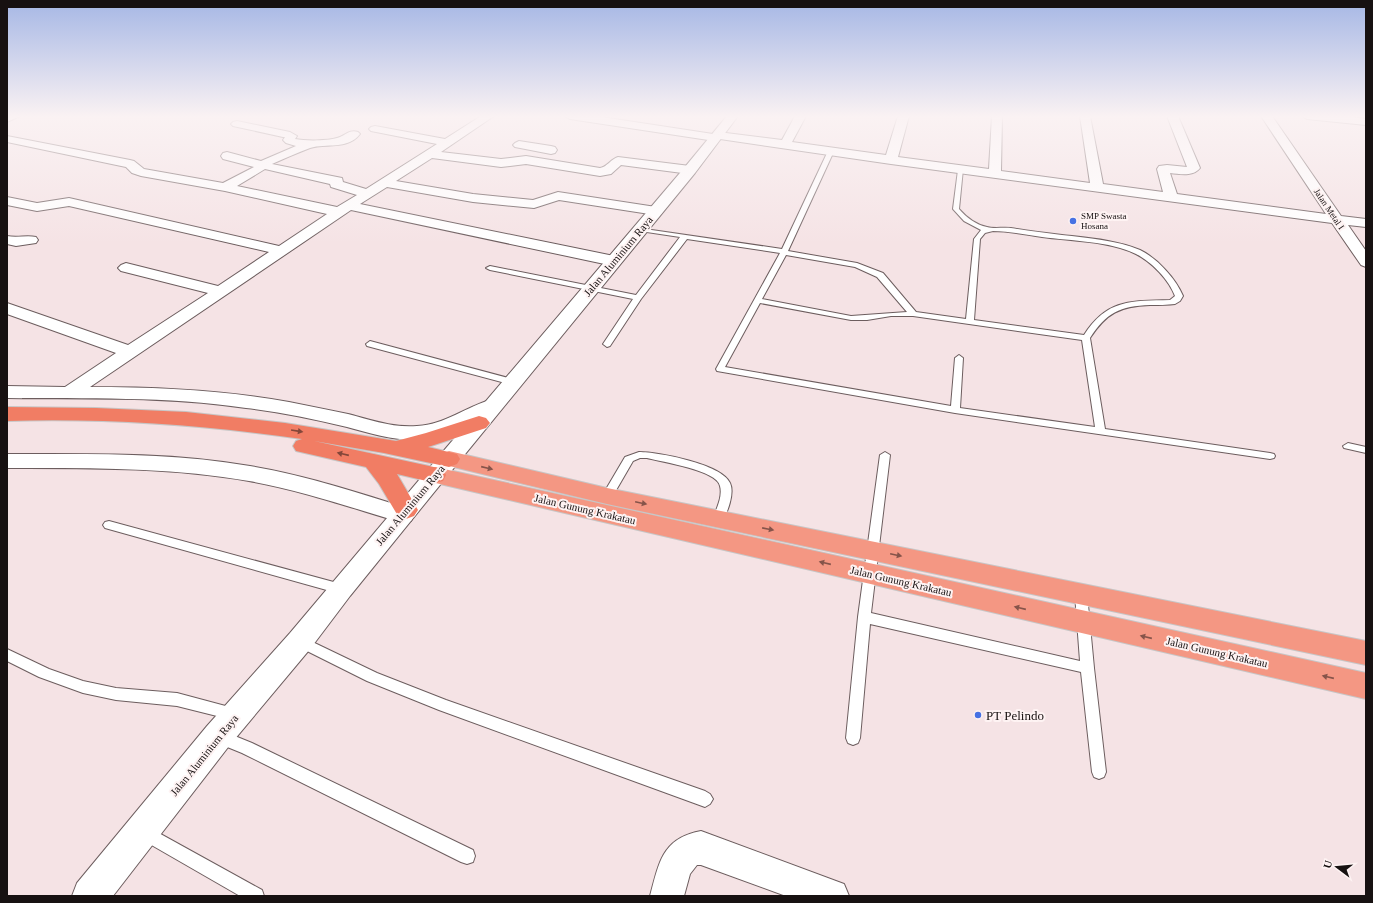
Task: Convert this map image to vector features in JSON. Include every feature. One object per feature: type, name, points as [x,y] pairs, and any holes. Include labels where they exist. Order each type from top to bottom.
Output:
[{"type":"highway","points":[[7,414],[88,414],[151,417],[279,428],[397,447],[442,467]]},
{"type":"highway","points":[[397,447],[431,440],[479,423]]},
{"type":"highway","points":[[7,427],[101,426],[220,433],[291,444],[373,461],[442,467]]},
{"type":"highway","points":[[373,461],[391,484],[404,512]]},
{"type":"highway","name":"Jalan Gunung Krakatau","points":[[442,467],[607,496],[718,519],[1084,623],[1366,686]]},
{"type":"highway","name":"Jalan Gunung Krakatau","points":[[442,467],[871,562],[1081,594],[1366,653]]},
{"type":"street","points":[[101,158],[130,164],[136,170],[142,172],[614,261]]},
{"type":"street","points":[[235,158],[317,178],[337,181],[336,184],[369,194]]},
{"type":"street","points":[[225,187],[253,172],[262,165],[278,158]]},
{"type":"street","points":[[69,393],[344,209],[426,158]]},
{"type":"street","points":[[462,158],[497,163],[527,160],[600,172],[607,171],[618,161]]},
{"type":"street","name":"Jalan Aluminium Raya","points":[[90,896],[218,736],[300,641],[404,512],[699,158]]},
{"type":"street","points":[[879,158],[1366,223]]},
{"type":"street","points":[[995,174],[996,158]]},
{"type":"street","points":[[1092,158],[1097,187]]},
{"type":"street","points":[[1171,197],[1163,170],[1169,168],[1190,170],[1194,168],[1190,158]]},
{"type":"street","name":"Jalan Metal I","points":[[1295,158],[1366,262]]},
{"type":"street","points":[[603,159],[690,170]]},
{"type":"street","points":[[387,183],[473,198],[530,204],[538,203],[558,196],[656,211]]},
{"type":"street","points":[[7,201],[37,207],[69,202],[282,251]]},
{"type":"street","points":[[7,240],[16,242],[31,240]]},
{"type":"street","points":[[126,268],[221,291]]},
{"type":"street","points":[[7,308],[129,352]]},
{"type":"street","points":[[7,392],[139,393],[205,397],[260,404],[403,433],[428,431],[467,419],[493,405]]},
{"type":"street","points":[[7,461],[135,462],[243,472],[296,483],[404,512]]},
{"type":"street","points":[[667,896],[677,863],[688,850],[701,848],[832,896]]},
{"type":"lane","points":[[828,158],[784,252],[720,369],[955,410],[1270,456]]},
{"type":"lane","points":[[961,170],[956,209],[960,215],[968,221],[987,230],[1005,230],[1090,242],[1133,250],[1145,256],[1175,287],[1179,296],[1172,302],[1131,304],[1114,308],[1098,321],[1086,338],[1101,432]]},
{"type":"lane","points":[[640,229],[784,252],[857,266],[874,272],[884,280],[913,314]]},
{"type":"lane","points":[[970,323],[977,238],[979,234],[987,230]]},
{"type":"lane","points":[[607,344],[638,298],[685,236]]},
{"type":"lane","points":[[490,268],[638,298]]},
{"type":"lane","points":[[758,300],[851,318],[868,318],[890,314],[913,314],[1086,338]]},
{"type":"lane","points":[[370,344],[512,382]]},
{"type":"lane","points":[[955,410],[959,358]]},
{"type":"lane","points":[[1348,446],[1366,450]]},
{"type":"lane","points":[[607,496],[629,459],[639,455],[647,455],[705,469],[721,478],[725,483],[726,492],[718,519]]},
{"type":"lane","points":[[853,738],[864,617],[885,455]]},
{"type":"lane","points":[[109,525],[341,589]]},
{"type":"lane","points":[[1081,594],[1087,668],[1099,772]]},
{"type":"lane","points":[[864,617],[1087,668]]},
{"type":"lane","points":[[300,641],[372,677],[444,706],[705,799]]},
{"type":"lane","points":[[7,655],[54,678],[80,687],[110,693],[193,702],[237,715]]},
{"type":"lane","points":[[218,736],[247,748],[467,856]]},
{"type":"lane","points":[[142,832],[256,896]]},
{"type":"place","name":"SMP Swasta Hosana","points":[[1073,221]]},
{"type":"place","name":"PT Pelindo","points":[[978,715]]}]
